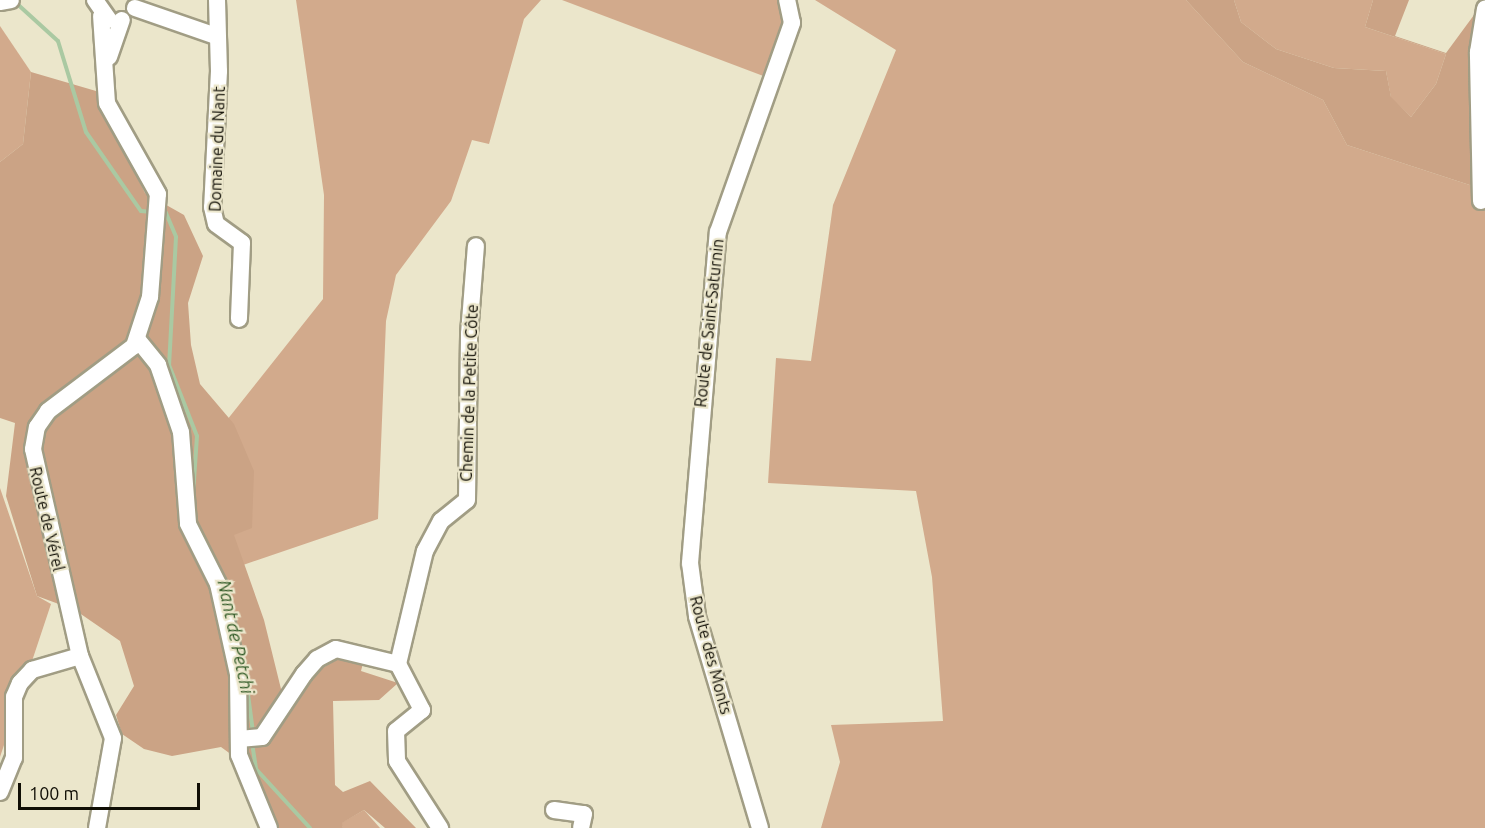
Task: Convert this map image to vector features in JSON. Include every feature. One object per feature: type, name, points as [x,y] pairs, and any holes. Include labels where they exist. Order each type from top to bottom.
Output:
[{"type":"street","points":[[0,2],[11,0]]},
{"type":"street","name":"Domaine du Nant","points":[[216,0],[212,207],[216,224],[242,243],[239,319]]},
{"type":"street","name":"Route de Saint-Saturnin","points":[[694,479],[718,232],[792,23],[787,0]]},
{"type":"street","points":[[95,4],[122,20]]},
{"type":"street","points":[[95,4],[104,85],[111,114],[158,194],[158,231],[133,346],[162,381],[184,450],[188,524],[213,568],[225,611],[250,738]]},
{"type":"street","points":[[104,85],[122,20],[136,4],[216,36]]},
{"type":"street","points":[[1481,201],[1478,52],[1485,9]]},
{"type":"street","name":"Chemin de la Petite Côte","points":[[398,664],[425,551],[441,521],[467,500],[468,357],[476,246]]},
{"type":"street","name":"Route de Vérel","points":[[97,828],[114,744],[80,656],[43,514],[33,438],[48,411],[133,346]]},
{"type":"street","name":"Route des Monts","points":[[694,479],[690,563],[697,616],[760,828]]},
{"type":"street","points":[[269,828],[239,755],[250,738],[317,659],[336,650],[362,651],[398,664],[422,710],[396,731],[397,761],[440,828]]},
{"type":"street","points":[[0,792],[14,758],[14,697],[20,683],[32,670],[80,656]]},
{"type":"street","points":[[554,810],[584,814],[581,828]]},
{"type":"shaded area","points":[[296,0],[541,0],[524,19],[489,144],[472,140],[451,201],[396,275],[386,321],[378,519],[243,565],[233,535],[227,420],[323,299],[324,195]]},
{"type":"shaded area","points":[[562,0],[793,0],[766,77]]},
{"type":"shaded area","points":[[815,0],[1186,0],[1243,62],[1323,100],[1347,145],[1485,190],[1485,828],[821,828],[840,762],[831,725],[943,721],[932,577],[916,491],[768,483],[776,358],[811,361],[833,205],[896,50]]},
{"type":"shaded area","points":[[1186,0],[1234,0],[1241,22],[1276,49],[1334,68],[1386,71],[1391,97],[1411,117],[1436,84],[1446,54],[1365,27],[1373,0],[1409,0],[1395,36],[1446,53],[1485,0],[1485,190],[1347,145],[1323,100],[1243,62]]},
{"type":"shaded area","points":[[1234,0],[1373,0],[1365,27],[1446,54],[1436,84],[1411,117],[1391,98],[1386,71],[1334,68],[1276,49],[1241,22]]},
{"type":"shaded area","points":[[0,26],[31,72],[23,144],[0,162]]},
{"type":"shaded area","points":[[31,72],[96,91],[145,193],[184,215],[203,256],[188,303],[191,345],[200,384],[234,424],[254,471],[252,528],[234,535],[264,620],[281,689],[294,692],[339,655],[364,659],[361,671],[398,683],[379,700],[333,701],[335,785],[343,792],[370,781],[416,828],[385,828],[364,810],[342,823],[343,828],[272,828],[247,766],[221,747],[172,756],[144,749],[122,734],[116,715],[134,686],[120,641],[75,610],[37,596],[6,496],[15,423],[0,418],[0,162],[23,144]]},
{"type":"shaded area","points":[[0,488],[37,596],[51,604],[0,757]]},
{"type":"shaded area","points":[[364,810],[380,828],[343,828],[341,823]]},
{"type":"waterway","name":"Nant de Petchi","points":[[14,1],[58,41],[86,132],[141,211],[152,212]]},
{"type":"waterway","name":"Nant de Petchi","points":[[160,213],[166,213],[176,237],[169,365],[197,436],[193,494]]},
{"type":"waterway","name":"Nant de Petchi","points":[[215,559],[224,580]]},
{"type":"waterway","name":"Nant de Petchi","points":[[245,672],[253,732]]},
{"type":"waterway","name":"Nant de Petchi","points":[[252,743],[256,769],[310,828]]}]
